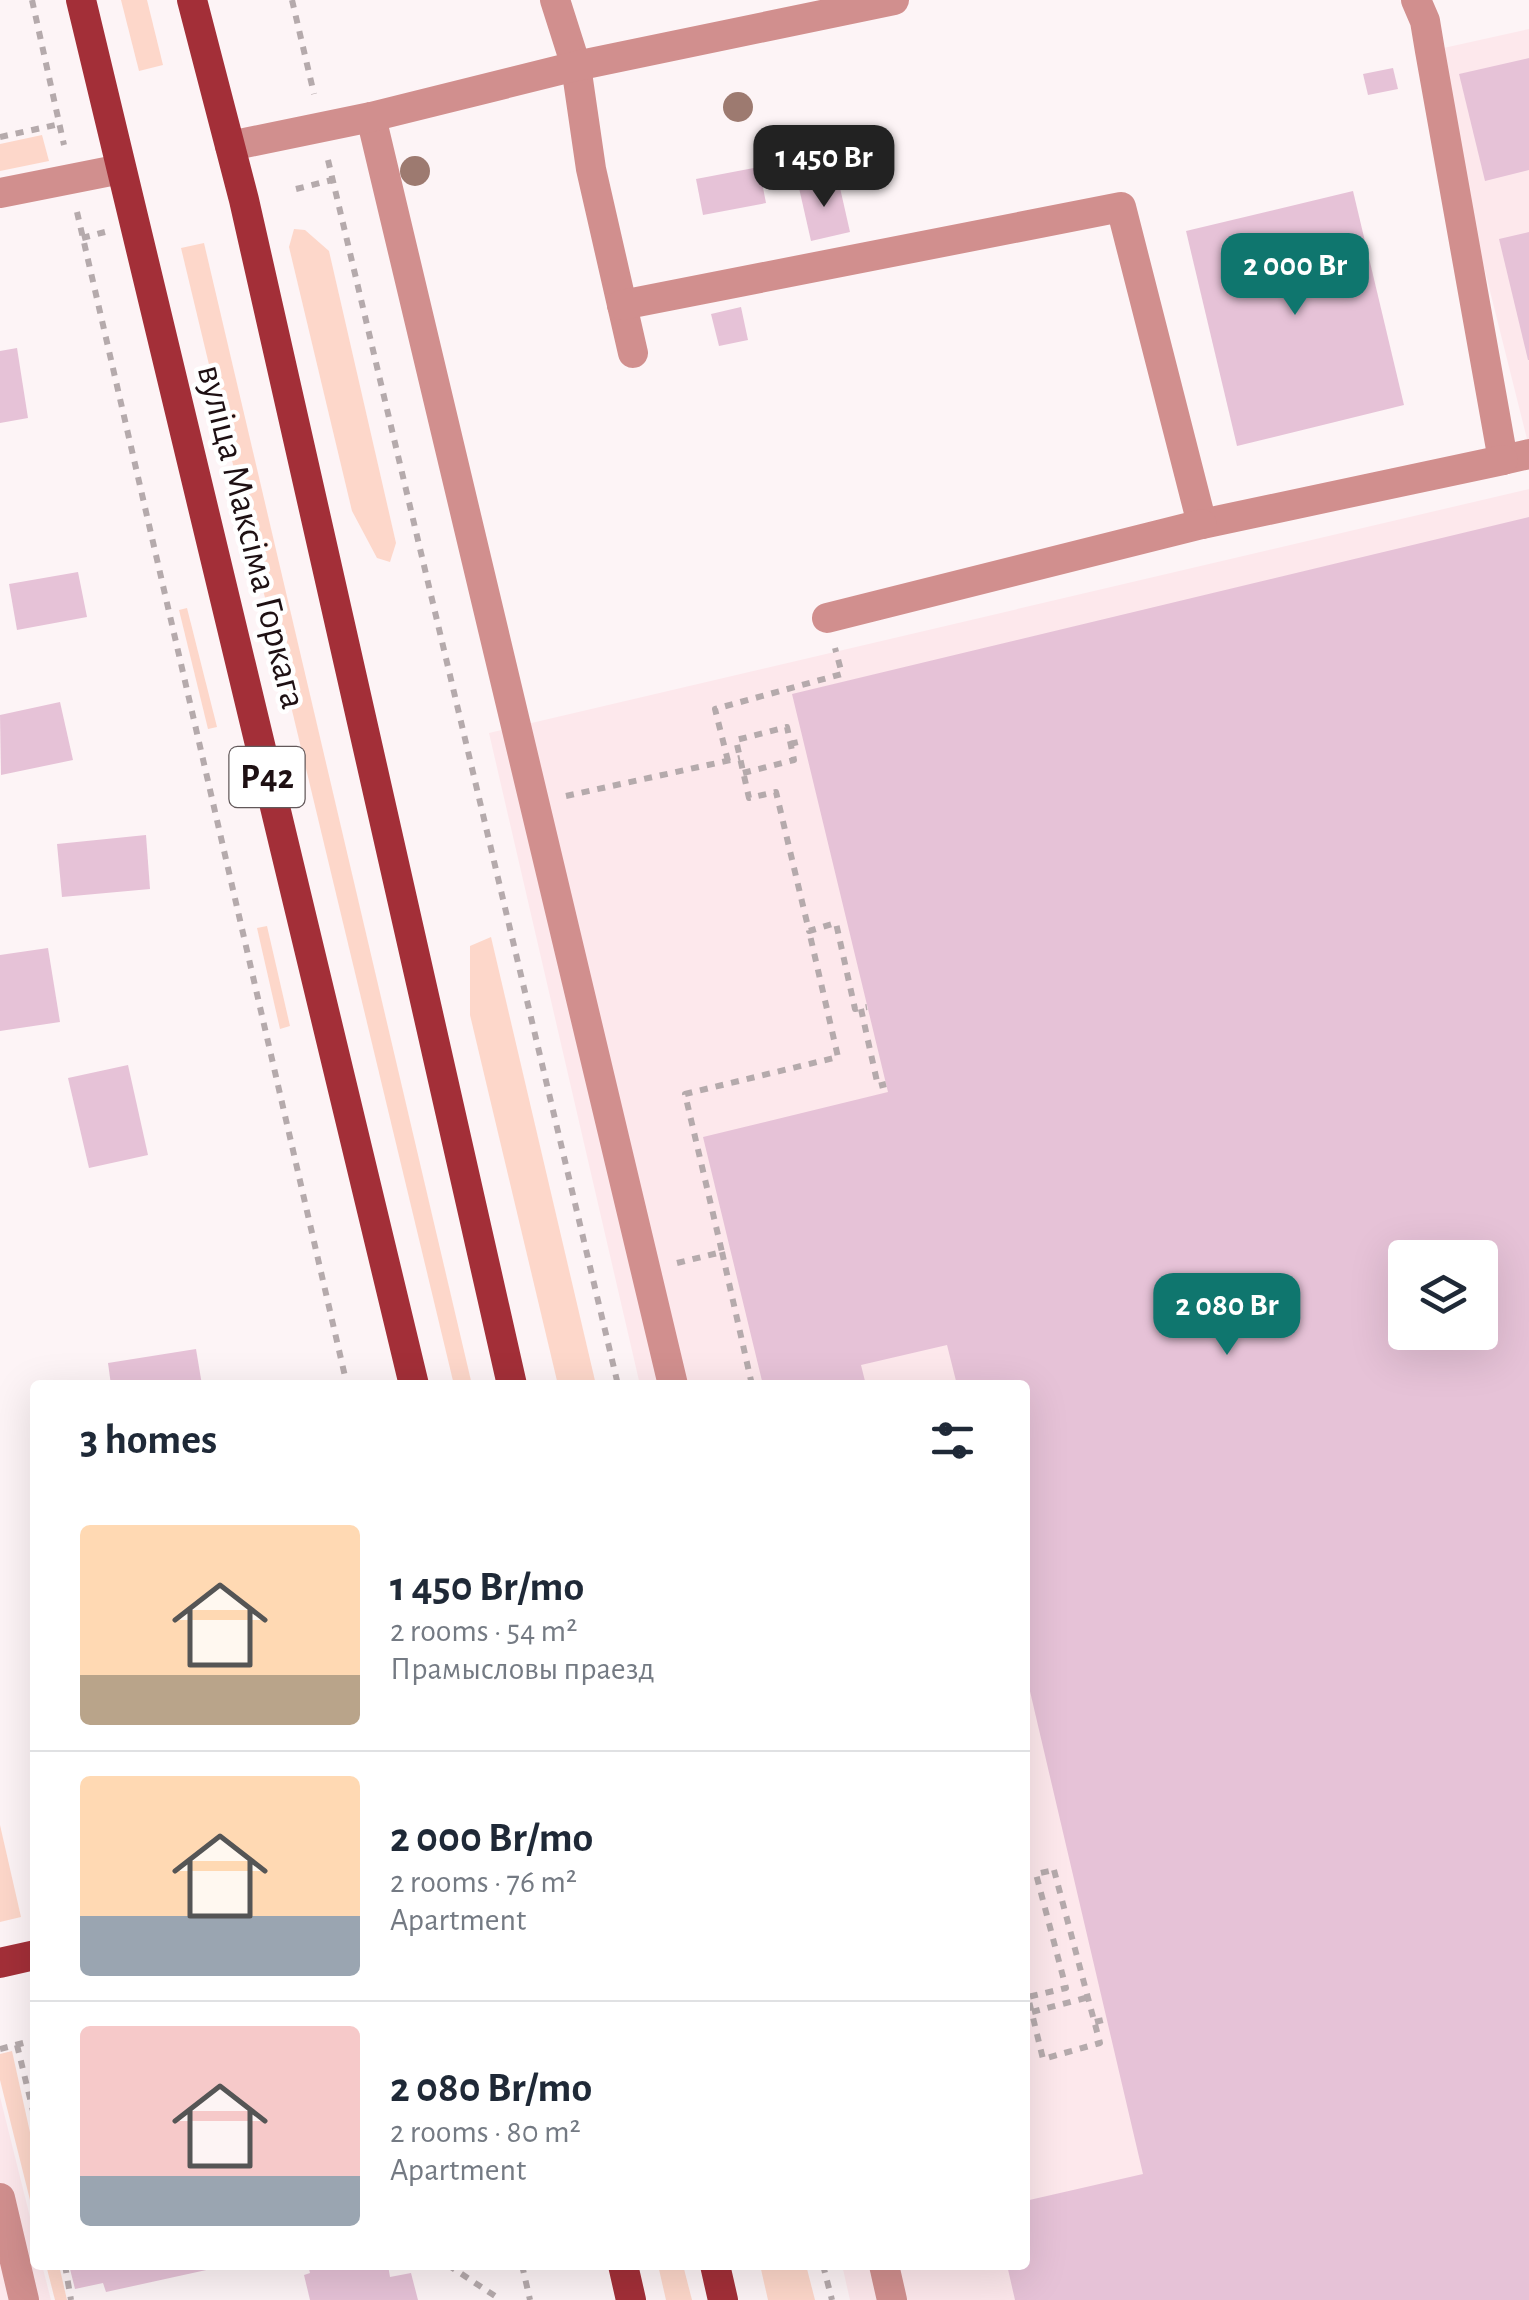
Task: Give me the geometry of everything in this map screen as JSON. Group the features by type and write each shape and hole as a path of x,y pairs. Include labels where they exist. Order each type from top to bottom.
{"main road":[{"name":"вуліца Максіма Горкага","path":"81,0 413,1380"},
{"name":"вуліца Максіма Горкага","path":"192,0 230,146 511,1380"},
{"path":"0,1964 30,1956"},
{"path":"624,2270 631,2300"},
{"path":"715,2270 723,2300"}],"street":[{"path":"555,0 576,66 591,170 633,353"},
{"path":"230,146 372,118 576,66 894,0"},
{"path":"827,618 1202,524 1516,457 1424,21 1416,0"},
{"path":"372,118 672,1380"},
{"path":"0,193 121,169"},
{"path":"622,305 1121,208 1202,524"},
{"path":"0,2198 24,2300"},
{"path":"885,2270 892,2300"}],"path":[{"path":"32,0 65,152"},
{"path":"292,0 617,1380"},
{"path":"0,137 60,124"},
{"path":"296,189 332,180"},
{"path":"75,202 346,1380"},
{"path":"82,238 111,231"},
{"path":"728,761 714,709 842,674 827,618"},
{"path":"743,773 794,760 787,727 736,740 748,798 776,792 838,1056 685,1094 751,1380"},
{"path":"790,744 803,741"},
{"path":"482,814 740,758"},
{"path":"809,930 836,923 856,1009 864,1008 878,1086 886,1084"},
{"path":"594,1283 722,1252"},
{"path":"1030,1997 1066,1988 1036,1874 1054,1870 1100,2043 1043,2059 1030,2004"},
{"path":"1032,2012 1089,1997"},
{"path":"1095,2022 1108,2019"},
{"path":"1030,2036 1037,2034"},
{"path":"0,2049 30,2041"},
{"path":"17,2044 30,2098"},
{"path":"65,2270 71,2300"},
{"path":"456,2270 501,2300"},
{"path":"523,2270 530,2300"},
{"path":"824,2270 832,2300"}],"shaded area":[{"path":"121,0 147,0 163,65 139,71"},
{"path":"1529,29 1529,447 1430,51"},
{"path":"42,135 49,161 0,171 0,144"},
{"path":"294,229 305,230 329,251 396,543 390,562 377,558 352,511 289,247"},
{"path":"204,243 471,1380 453,1380 181,248"},
{"path":"1529,489 1529,2300 850,2300 843,2270 1030,2270 1030,1380 639,1380 489,733"},
{"path":"187,608 217,727 208,729 179,610"},
{"path":"267,926 290,1026 280,1029 257,928"},
{"path":"491,937 595,1380 557,1380 470,1015 470,946"},
{"path":"0,1825 21,1917 0,1922"},
{"path":"12,2051 30,2132 30,2200 0,2080 0,2054"},
{"path":"0,2097 30,2217 30,2270 43,2270 51,2300 0,2300"},
{"path":"47,2270 60,2270 67,2300 55,2300"},
{"path":"659,2270 684,2270 692,2300 666,2300"},
{"path":"761,2270 807,2270 815,2300 768,2300"}],"building":[{"path":"1529,58 1529,170 1485,181 1459,74"},
{"path":"1393,68 1398,89 1368,95 1363,74"},
{"path":"759,167 766,203 703,215 696,179"},
{"path":"838,179 850,232 811,241 799,188"},
{"path":"1353,191 1404,405 1237,446 1186,231"},
{"path":"1529,232 1529,360 1528,360 1499,239"},
{"path":"741,307 748,340 719,346 711,314"},
{"path":"17,348 28,418 0,423 0,351"},
{"path":"1529,517 1529,2300 1015,2300 1008,2270 1030,2270 1030,2200 1143,2174 1030,1691 1030,1380 956,1380 947,1345 861,1365 865,1380 762,1380 703,1137 888,1092 792,694"},
{"path":"78,572 87,617 17,630 9,584"},
{"path":"60,702 73,760 1,775 0,715"},
{"path":"146,835 150,889 62,897 57,844"},
{"path":"48,948 60,1022 0,1031 0,955"},
{"path":"128,1065 148,1155 89,1168 68,1078"},
{"path":"196,1349 201,1380 110,1380 108,1363"},
{"path":"70,2270 206,2270 106,2292 103,2283 75,2289"},
{"path":"309,2270 389,2270 390,2277 411,2273 418,2300 310,2300 304,2275"}]}
